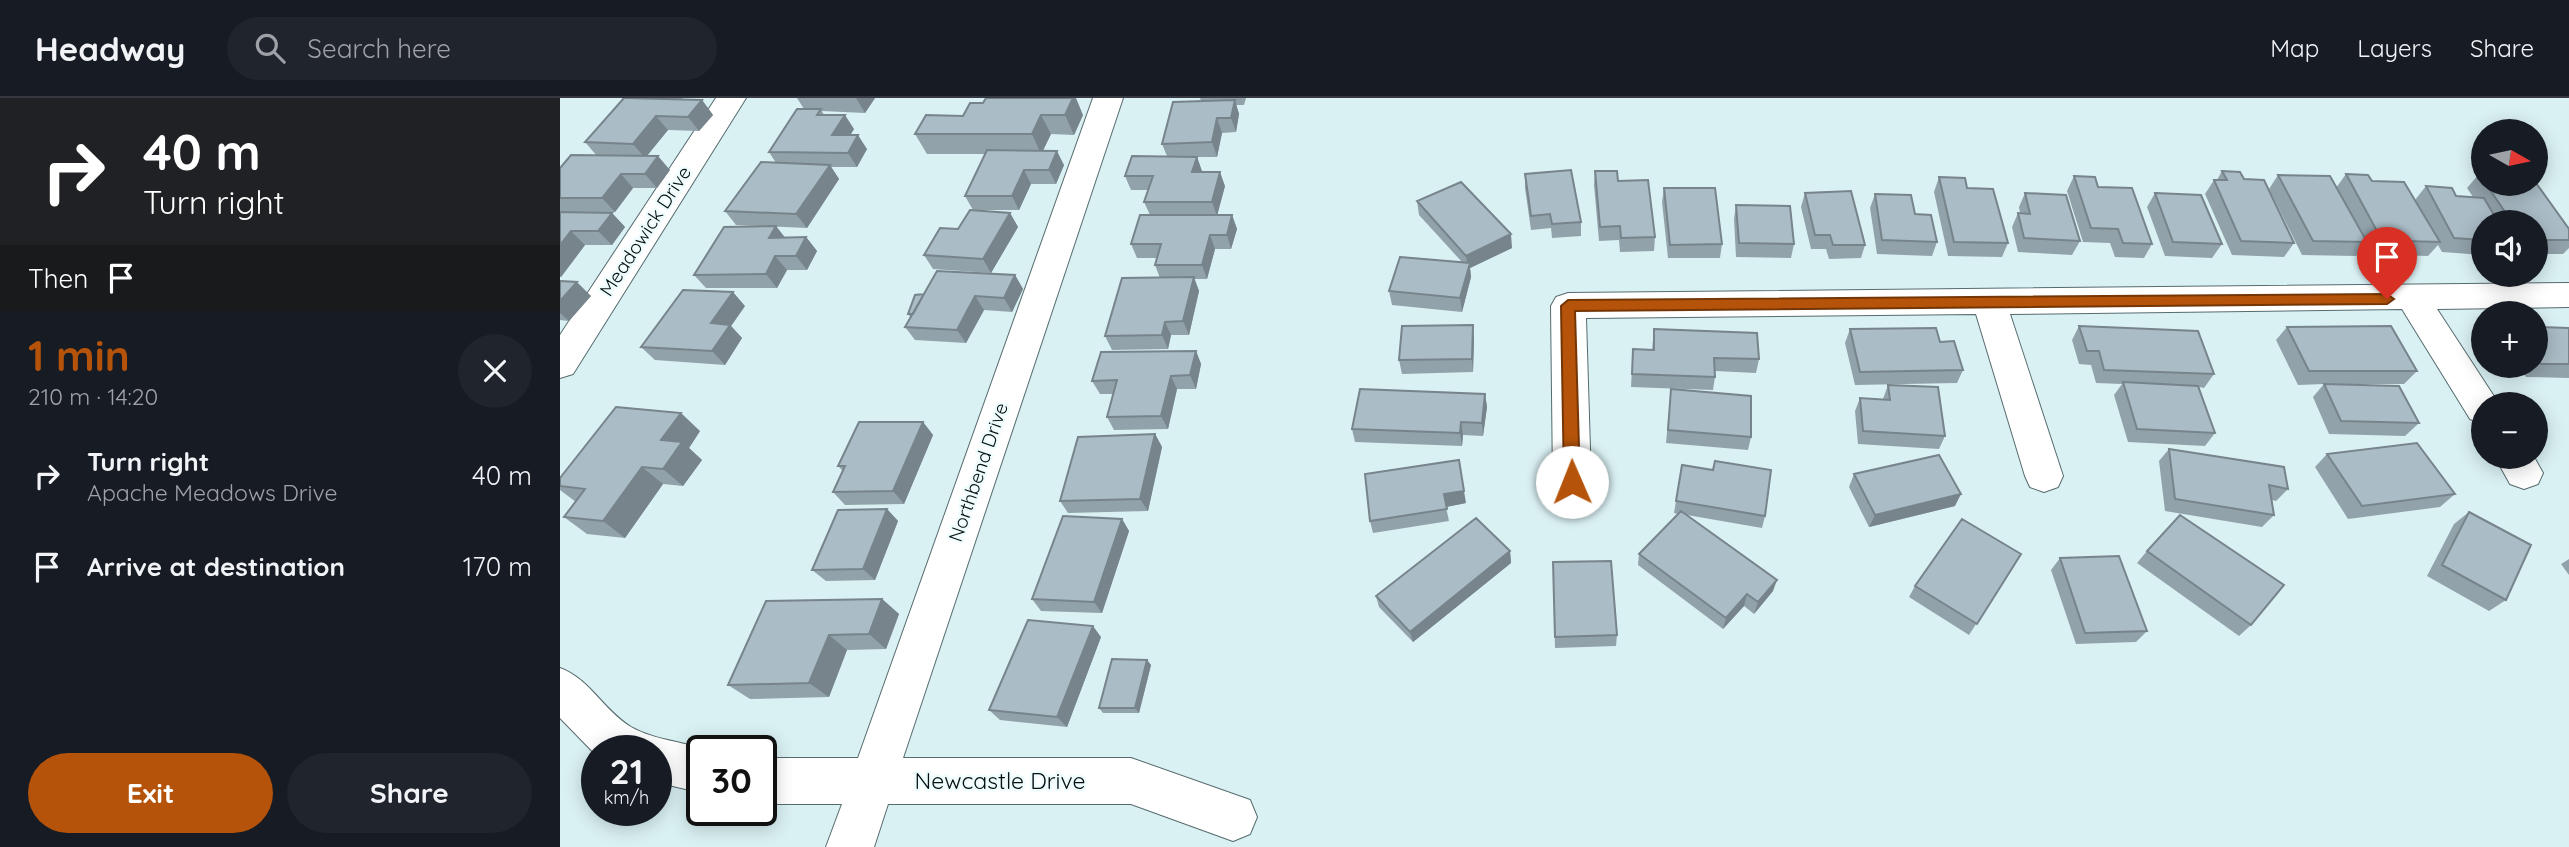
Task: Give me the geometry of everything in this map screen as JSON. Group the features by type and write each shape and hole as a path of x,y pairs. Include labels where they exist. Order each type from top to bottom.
{"street":[{"name":"Meadowick Drive","path":"560,364 731,98"},
{"name":"Northbend Drive","path":"850,847 1108,98"},
{"path":"1572,482 1568,306 2413,299 2569,295"},
{"path":"2413,299 2472,392"},
{"path":"1990,301 2044,476"},
{"path":"560,688 607,735"},
{"name":"Newcastle Drive","path":"777,781 1131,781 1233,817"}],"building":[{"path":"624,98 702,100 688,117 656,116 633,144 585,142"},
{"path":"986,98 1073,98 1065,115 1041,115 1032,134 915,134 926,115 963,116 970,103 983,103"},
{"path":"1235,100 1231,118 1217,118 1212,142 1162,144 1173,102"},
{"path":"797,109 821,109 817,115 845,115 832,135 858,135 848,153 769,152"},
{"path":"987,150 1057,151 1049,170 1024,170 1012,196 965,196"},
{"path":"571,155 658,156 645,174 621,174 602,198 560,198 560,168"},
{"path":"1132,156 1197,157 1192,172 1220,172 1212,202 1144,202 1153,176 1125,176"},
{"path":"761,162 830,165 796,214 725,211"},
{"path":"1571,170 1581,222 1552,224 1550,214 1531,216 1525,174"},
{"path":"1595,171 1617,171 1618,181 1648,180 1655,237 1621,238 1620,226 1600,227"},
{"path":"2222,171 2240,172 2244,179 2264,180 2294,243 2241,241 2214,180 2227,180"},
{"path":"2346,174 2368,175 2372,181 2404,182 2440,242 2404,241 2399,232 2377,231"},
{"path":"2278,175 2330,176 2367,242 2313,241"},
{"path":"2074,176 2095,177 2098,187 2132,188 2152,244 2123,243 2118,229 2091,228"},
{"path":"1939,177 1965,178 1967,188 1993,189 2008,243 1954,242"},
{"path":"1461,182 1511,234 1466,256 1417,201"},
{"path":"2426,186 2452,188 2456,196 2484,198 2491,210 2471,210 2471,239 2454,238"},
{"path":"1664,188 1715,188 1722,244 1670,245"},
{"path":"1851,191 1865,245 1833,245 1830,235 1815,235 1805,193"},
{"path":"2025,193 2066,195 2080,241 2024,238 2018,213 2030,214"},
{"path":"2155,193 2201,195 2222,244 2173,242"},
{"path":"1875,194 1911,195 1915,214 1931,215 1937,242 1882,240"},
{"path":"2494,196 2545,196 2569,229 2569,240 2548,240 2548,210 2504,210"},
{"path":"1736,205 1790,206 1794,244 1739,243"},
{"path":"970,210 1010,213 983,259 924,255 940,228 958,229"},
{"path":"560,212 612,213 598,231 571,231 560,245"},
{"path":"1140,215 1232,215 1227,235 1210,235 1202,265 1155,265 1161,244 1131,244"},
{"path":"776,226 769,238 806,237 796,256 775,256 766,274 694,275 724,227"},
{"path":"1400,257 1470,263 1460,298 1389,291"},
{"path":"937,271 1015,275 1004,298 975,296 957,330 905,327"},
{"path":"1194,277 1183,321 1165,322 1162,335 1105,336 1122,278"},
{"path":"560,281 577,282 560,301"},
{"path":"683,290 733,292 711,323 730,325 712,351 641,347"},
{"path":"924,294 913,314 908,314 915,295"},
{"path":"1473,325 1472,359 1399,360 1402,326"},
{"path":"2079,326 2198,331 2214,374 2104,370 2099,351 2087,351"},
{"path":"2391,326 2417,371 2309,371 2287,327"},
{"path":"2548,327 2569,328 2569,364 2548,364"},
{"path":"1936,328 1940,342 1954,341 1963,370 1860,372 1850,329"},
{"path":"1654,329 1757,333 1759,359 1714,358 1715,377 1632,374 1633,349 1654,350"},
{"path":"1196,351 1190,375 1171,376 1161,416 1107,417 1117,380 1092,381 1101,352"},
{"path":"2123,382 2198,386 2215,433 2137,429"},
{"path":"2324,384 2399,386 2419,423 2341,421"},
{"path":"1888,385 1938,387 1945,436 1863,431 1860,398 1890,400"},
{"path":"1360,389 1485,394 1482,423 1461,422 1460,433 1352,429"},
{"path":"1671,389 1751,396 1751,437 1668,430"},
{"path":"616,407 681,413 661,440 682,442 663,469 642,467 603,521 564,517 585,489 560,486 560,478"},
{"path":"859,422 923,422 893,491 833,492 845,466 838,466"},
{"path":"1155,434 1140,499 1060,501 1078,437"},
{"path":"2417,443 2455,494 2362,506 2327,454"},
{"path":"2169,449 2284,467 2288,489 2269,485 2274,515 2175,499"},
{"path":"1939,455 1961,494 1875,515 1854,474"},
{"path":"1459,460 1464,491 1444,494 1447,509 1370,521 1365,474"},
{"path":"1715,461 1771,470 1765,516 1676,501 1682,465 1713,470"},
{"path":"887,509 863,569 812,570 838,510"},
{"path":"1681,511 1777,580 1758,602 1747,594 1726,618 1639,554"},
{"path":"2469,512 2531,545 2506,600 2442,565"},
{"path":"2180,515 2284,585 2251,625 2147,551"},
{"path":"1063,516 1122,519 1094,602 1032,599"},
{"path":"1476,518 1510,551 1410,632 1376,596"},
{"path":"1962,519 2021,554 1977,624 1915,586"},
{"path":"2119,556 2147,631 2085,633 2060,558"},
{"path":"1611,561 1617,635 1555,637 1553,562"},
{"path":"882,599 869,634 829,635 809,683 728,685 766,601"},
{"path":"1028,620 1093,626 1057,717 989,710"},
{"path":"1112,659 1147,660 1135,708 1099,708"}],"route":[{"path":"1572,482 1568,306 2387,299"}]}
